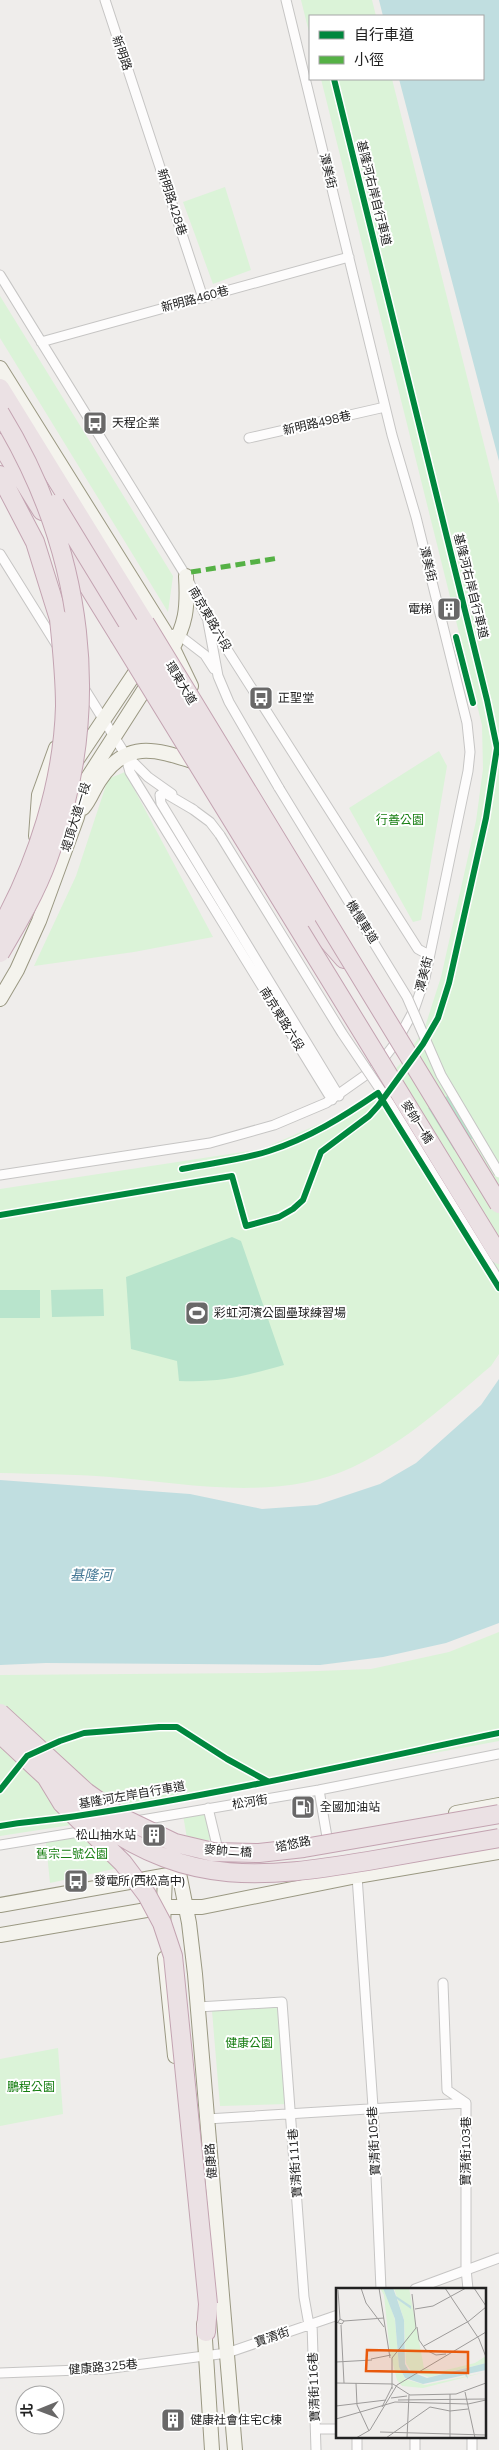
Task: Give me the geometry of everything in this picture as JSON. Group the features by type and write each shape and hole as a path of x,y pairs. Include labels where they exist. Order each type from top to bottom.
{"highway":[{"name":"環東大道","path":"0,388 361,978"},
{"path":"0,414 308,917 361,978 499,1204"},
{"path":"0,414 37,482 62,551 74,611 81,692 78,738 62,818 48,860 25,911 0,953"},
{"path":"0,443 334,988"},
{"path":"0,475 31,533 47,576 59,619 64,666 65,708 60,758 48,811 31,863 0,929"},
{"path":"308,917 334,988"},
{"name":"麥帥一橋","path":"334,988 499,1255"},
{"name":"麥帥二橋","path":"0,1713 86,1792 121,1817 175,1843 217,1857 304,1848 499,1814"},
{"name":"麥帥二橋","path":"0,1734 100,1822 144,1848 184,1864 234,1874 271,1874 306,1871 499,1838"},
{"path":"45,1775 62,1803 123,1863 147,1895 162,1923 173,1956 208,2304 206,2332"},
{"path":"217,1857 246,1863 285,1861 499,1826"}],"main road":[{"path":"0,368 165,632 176,641 223,750 257,811"},
{"path":"0,451 148,684 235,826"},
{"name":"堤頂大道一段","path":"0,999 17,970 39,921 77,817 87,779 176,641 188,607 186,576"},
{"name":"堤頂大道一段","path":"0,916 55,794 137,669 165,632"},
{"path":"36,837 39,795 60,738 64,707 63,678 57,646"},
{"path":"77,817 90,799 98,782 112,764 125,754 152,750 195,762"},
{"name":"塔悠路","path":"0,1905 172,1875 217,1857 499,1805"},
{"path":"0,1935 164,1908 202,1907 357,1876 499,1852"},
{"name":"健康路","path":"172,1875 186,1907 198,2007 235,2450"},
{"name":"健康路","path":"172,1875 164,1908 163,1927 166,1977 200,2303 206,2332 212,2450"},
{"path":"166,1977 194,1974"}],"street":[{"name":"新明路","path":"105,0 141,106"},
{"name":"潭美街","path":"0,1175 210,1143 274,1125 335,1098 377,1067 397,1042 414,1010 429,954 468,771 470,752 467,723 442,619 385,407 286,0"},
{"name":"新明路428巷","path":"141,106 203,298"},
{"name":"新明路460巷","path":"41,342 349,257"},
{"name":"南京東路六段","path":"0,275 186,576 207,618 418,949 429,954"},
{"name":"新明路498巷","path":"249,438 385,407"},
{"name":"南京東路六段","path":"0,554 114,735 125,754 130,772 335,1098"},
{"name":"機慢車道","path":"207,618 218,676"},
{"name":"機慢車道","path":"176,641 205,655 218,676 229,702 278,788 407,997 441,1075 499,1173"},
{"path":"125,754 148,777 210,822 220,835 342,1033 390,1104 499,1281"},
{"path":"194,810 165,793 160,795 161,803 335,1098"},
{"name":"松河街","path":"0,1845 319,1790 499,1754"},
{"path":"319,1790 327,1837"},
{"path":"208,1808 217,1857"},
{"name":"寶清街105巷","path":"357,1876 373,2107 381,2288"},
{"name":"寶清街103巷","path":"443,1983 447,2090 466,2103 466,2269 468,2288"},
{"name":"寶清街111巷","path":"198,2007 282,2002 292,2112 304,2297 310,2324"},
{"path":"207,2119 292,2112 466,2103"},
{"path":"418,2288 499,2258"},
{"name":"寶清街","path":"206,2356 227,2353 336,2316"},
{"name":"寶清街116巷","path":"310,2324 316,2450"},
{"name":"健康路325巷","path":"0,2373 105,2369 206,2356"},
{"path":"316,2429 336,2429"}],"green space":[{"path":"301,0 372,0 376,15 309,15 309,32"},
{"path":"321,80 392,80 499,504 499,1354 491,1366 409,1434 373,1457 325,1478 295,1484 233,1488 96,1476 0,1473 0,1189 262,1149 335,1117 372,1093 401,1063 424,1030 441,977 476,821 483,769 482,725"},
{"path":"225,187 251,270 213,284 183,202"},
{"path":"0,296 173,576 168,612 0,338"},
{"name":"行善公園","path":"439,751 447,766 421,920 413,922 349,808"},
{"path":"125,772 213,937 134,952 34,966 76,876 108,779"},
{"path":"452,1093 478,1135 454,1150 428,1108"},
{"name":"彩虹河濱公園壘球練習場","path":"232,1237 241,1241 284,1365 232,1378 207,1381 179,1381 177,1361 131,1349 126,1277"},
{"path":"103,1289 104,1316 52,1317 51,1290"},
{"path":"0,1290 40,1290 40,1318 0,1318"},
{"path":"499,1632 499,1741 185,1799 71,1825 0,1836 0,1675 263,1673 371,1669 449,1652"},
{"path":"205,1811 210,1840 188,1844 183,1815"},
{"name":"舊宗二號公園","path":"82,1828 118,1868 50,1883 45,1834"},
{"name":"健康公園","path":"281,2004 288,2104 220,2106 212,2011"},
{"name":"鵬程公園","path":"58,2048 63,2114 0,2126 0,2059"}],"water":[{"path":"379,0 499,0 499,461 399,80 484,80 484,15 383,15"},
{"name":"基隆河","path":"499,1379 499,1623 446,1643 383,1657 320,1665 46,1663 0,1665 0,1480 190,1494 262,1509 317,1505 380,1484 416,1463 481,1405"}],"marked path":[{"path":"191,572 279,558"}],"cycle path":[{"name":"基隆河右岸自行車道","path":"0,1215 232,1176 246,1226 279,1217 293,1209 303,1200 321,1152 369,1116 378,1106 423,1044 438,1018 449,983 486,818 497,748 487,700 334,80"},
{"path":"456,637 473,703"},
{"path":"182,1169 248,1157 284,1146 325,1126 378,1093 499,1288"},
{"path":"0,1790 27,1756 60,1741 84,1733 159,1727 177,1727 227,1759 267,1781"},
{"name":"基隆河左岸自行車道","path":"0,1826 135,1807 291,1777 499,1733"}],"place":[{"name":"天程企業","path":"95,423"},
{"name":"電梯","path":"449,609"},
{"name":"正聖堂","path":"261,698"},
{"name":"彩虹河濱公園壘球練習場","path":"197,1313"},
{"name":"全國加油站","path":"303,1807"},
{"name":"松山抽水站","path":"154,1835"},
{"name":"發電所(西松高中)","path":"76,1881"},
{"name":"健康社會住宅C棟","path":"173,2420"}]}
